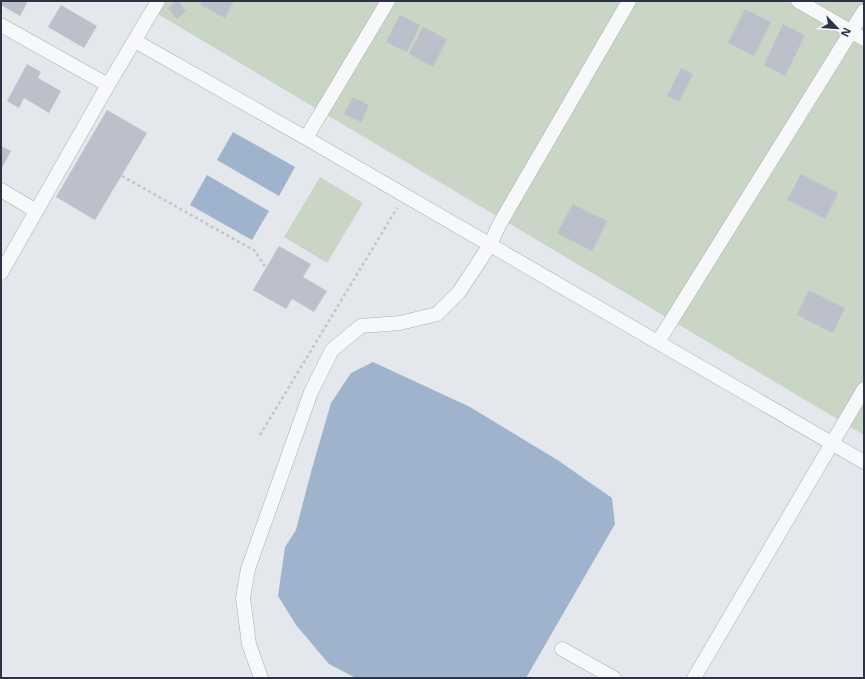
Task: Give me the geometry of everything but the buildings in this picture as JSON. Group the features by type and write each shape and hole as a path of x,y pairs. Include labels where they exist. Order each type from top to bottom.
{"street":[{"path":"1,273 108,85 158,1"},
{"path":"306,138 388,1"},
{"path":"261,678 249,644 244,598 248,569 311,392 332,350 361,326 400,323 437,314 459,292 490,245 499,225 628,1"},
{"path":"798,1 864,39"},
{"path":"658,342 864,11"},
{"path":"1,26 108,85"},
{"path":"135,40 864,462"},
{"path":"1,190 36,211"},
{"path":"694,678 864,389"},
{"path":"562,649 614,678"}],"path":[{"path":"122,176 255,251 266,268"},
{"path":"260,436 405,196"}],"green space":[{"path":"149,1 864,1 864,435 146,7"},
{"path":"320,177 363,203 327,263 284,237"}],"water":[{"path":"233,132 295,167 279,196 217,160"},
{"path":"207,175 269,211 252,240 190,205"},
{"path":"373,362 470,407 559,461 612,498 615,524 526,678 356,678 329,664 296,625 278,596 285,547 296,530 331,403 351,373"}]}
